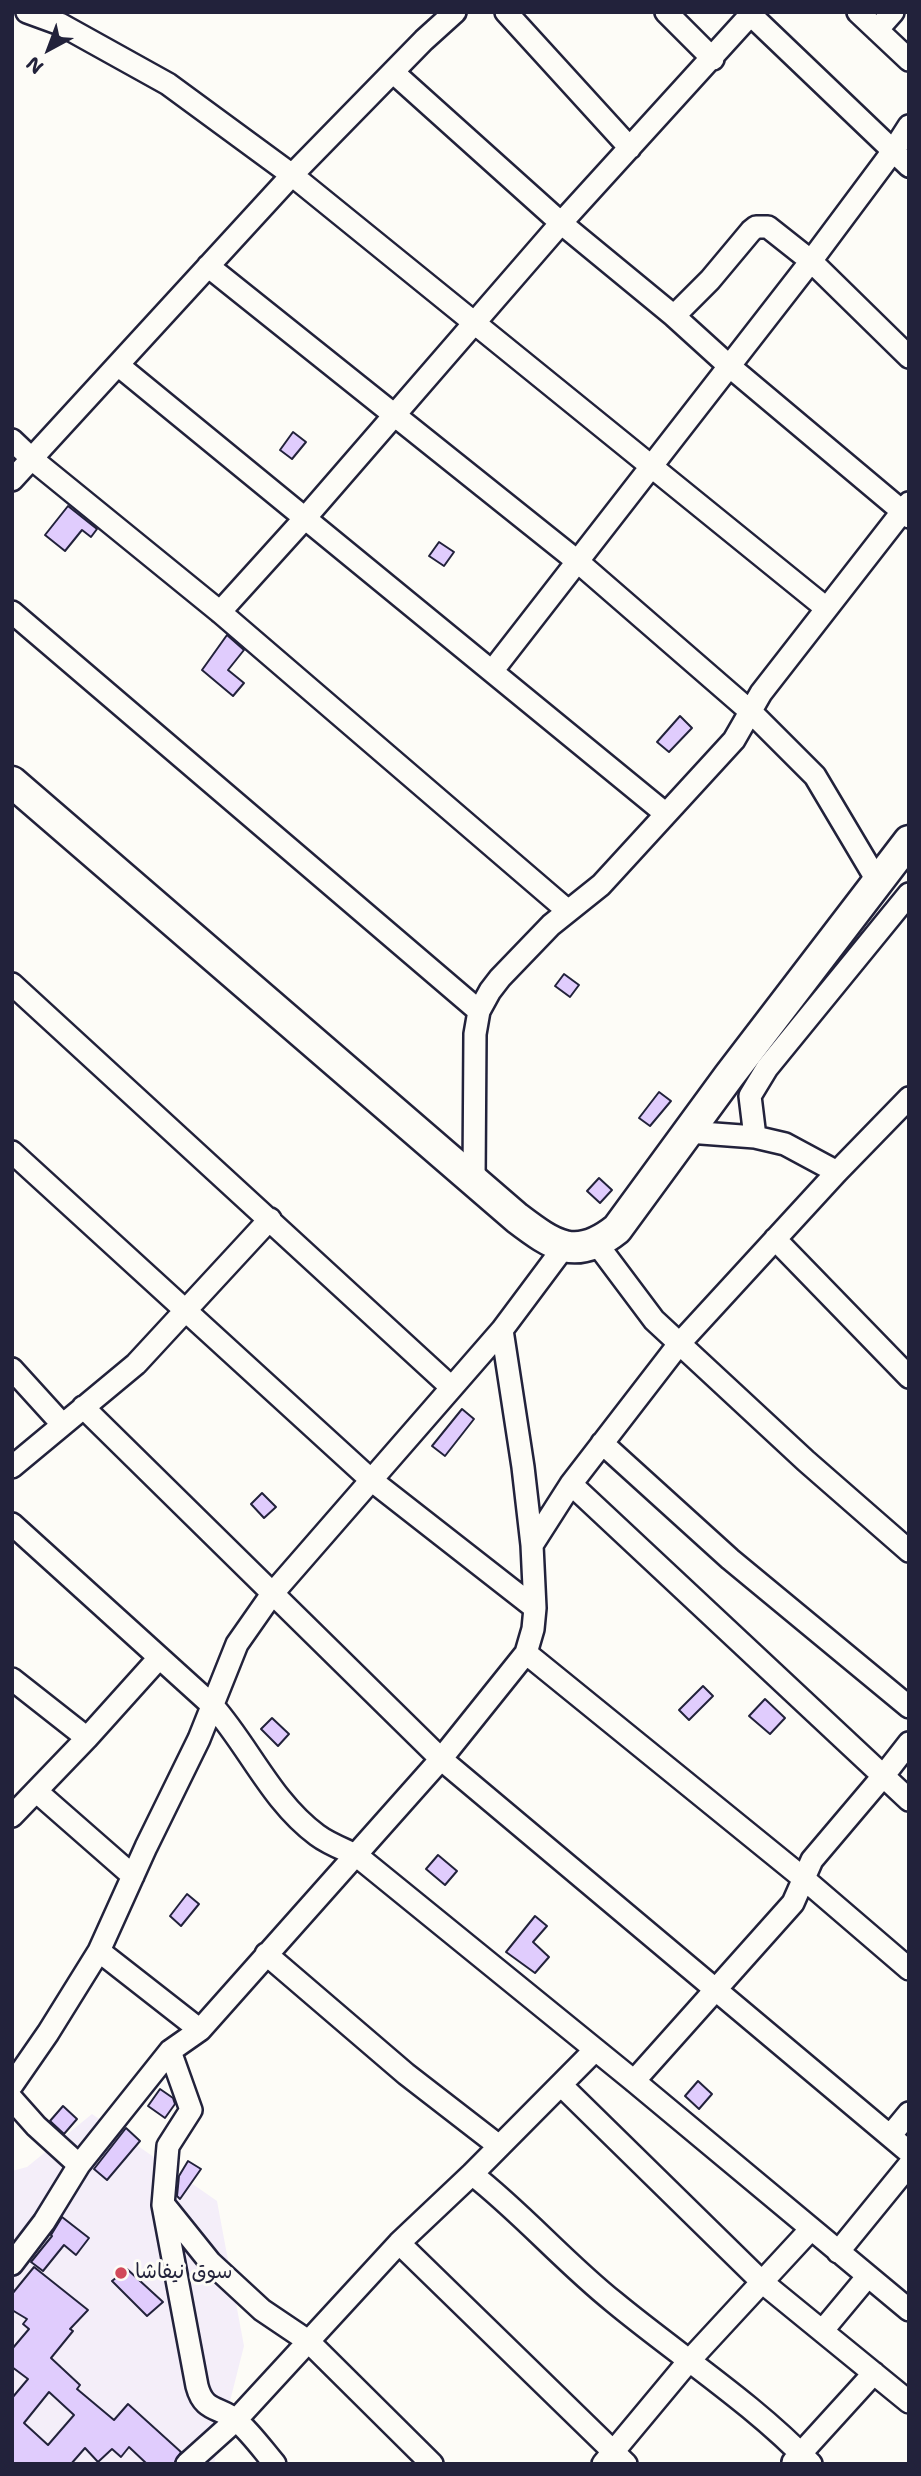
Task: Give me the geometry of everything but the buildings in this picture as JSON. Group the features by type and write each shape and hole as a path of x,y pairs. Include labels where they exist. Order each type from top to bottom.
{"main road":[{"path":"12,782 474,1181 542,1237 575,1250 597,1244 617,1230 909,841"}],"street":[{"path":"27,12 60,24 168,84 292,175 825,608"},
{"path":"12,481 292,175 424,40 455,12"},
{"path":"506,12 630,148"},
{"path":"666,12 713,59"},
{"path":"858,12 909,60"},
{"path":"877,30 893,12"},
{"path":"220,612 561,223 752,13 909,166"},
{"path":"394,72 561,223 906,511 825,608 761,693 734,740 601,885 539,937 489,991 479,1011 475,1034 474,1181"},
{"path":"493,670 811,261 909,126"},
{"path":"674,316 756,227 768,227 811,261 909,357"},
{"path":"208,266 577,561 751,712 815,776 878,882"},
{"path":"118,365 666,814"},
{"path":"12,440 220,612 568,911"},
{"path":"12,612 479,1011"},
{"path":"755,1137 750,1096 766,1068 909,894"},
{"path":"12,984 451,1387"},
{"path":"532,1545 571,1484 679,1343 909,1098"},
{"path":"688,1132 755,1137 785,1144 837,1172"},
{"path":"12,1152 370,1479 535,1608"},
{"path":"12,1467 136,1364 270,1219"},
{"path":"775,1239 909,1377"},
{"path":"597,1244 654,1320 806,1461 909,1551"},
{"path":"12,2084 48,2034 99,1951 213,1706 237,1644 272,1594 502,1330 565,1247"},
{"path":"12,2264 44,2222 79,2165 170,2051 200,2030 441,1759 526,1653 533,1629 535,1608 532,1545 502,1330"},
{"path":"12,1369 62,1424"},
{"path":"83,1407 441,1759 909,2152"},
{"path":"602,1443 730,1559 909,1707"},
{"path":"571,1484 909,1800"},
{"path":"12,1524 213,1706 231,1727 289,1810 319,1837 356,1855 634,2081 909,2310"},
{"path":"526,1653 803,1878 909,1969"},
{"path":"12,1816 159,1658"},
{"path":"12,1679 87,1738"},
{"path":"634,2081 796,1898 812,1860 909,1743"},
{"path":"36,1791 133,1876"},
{"path":"99,1951 200,2030"},
{"path":"266,1954 406,2074 499,2146"},
{"path":"187,2464 236,2420 399,2244 595,2050"},
{"path":"170,2051 191,2110 168,2146 163,2205 199,2394 207,2406 236,2420 275,2464"},
{"path":"561,2085 762,2282 909,2402"},
{"path":"12,2099 36,2126 79,2165"},
{"path":"890,2136 909,2113"},
{"path":"838,2252 909,2165"},
{"path":"472,2174 586,2279 775,2430 801,2460 874,2373"},
{"path":"163,2205 210,2262 262,2311 308,2341 432,2464"},
{"path":"399,2244 614,2460 688,2362 811,2229"},
{"path":"823,2330 868,2276"}],"shaded area":[{"name":"سوق نيفاشا","path":"92,2114 217,2201 244,2346 214,2464 12,2464 12,2171 27,2167"}],"place":[{"name":"سوق نيفاشا","path":"121,2273"}]}
